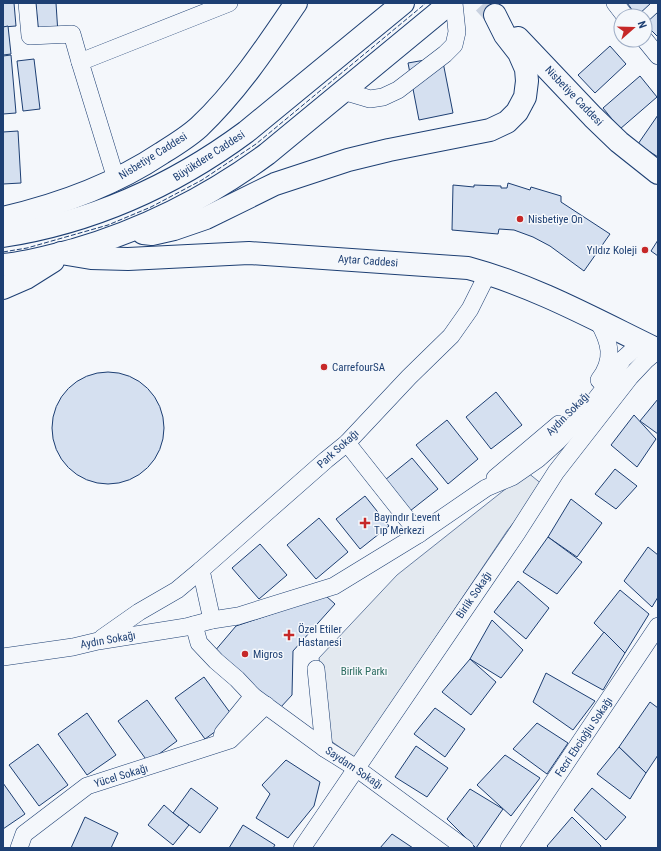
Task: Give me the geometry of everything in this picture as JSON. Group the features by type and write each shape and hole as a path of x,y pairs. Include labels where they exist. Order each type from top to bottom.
{"main road":[{"name":"Nisbetiye Caddesi","path":"3,218 30,212 84,193 116,179 152,160 182,140 199,126 238,84 268,46 296,3"},
{"name":"Büyükdere Caddesi","path":"3,236 65,223 108,209 169,182 221,151 246,132 403,3"},
{"path":"3,265 61,253 98,243 162,218 191,203 237,175 267,154 450,3"},
{"name":"Nisbetiye Caddesi","path":"130,231 152,234 174,229 206,218 275,184 348,160 490,130 507,122 517,112 525,97 527,81 526,68 519,53 505,35 495,15 593,117 620,142 658,173"},
{"path":"3,288 26,278 43,268 54,261 61,253"},
{"name":"Aytar Caddesi","path":"61,253 91,258 128,259 249,253 444,265 468,268 488,273 543,294 653,348"}],"street":[{"path":"27,3 30,36 72,34 116,179"},
{"path":"80,62 229,3"},
{"path":"343,91 370,99 383,97 398,90 445,54 454,45 457,32 454,3"},
{"path":"652,48 658,56"},
{"name":"Park Sokağı","path":"98,641 139,612 177,590 347,443 409,377 451,336 470,309 488,273"},
{"name":"Aydın Sokağı","path":"3,657 73,647 98,641 187,627 212,620 236,609 331,580 348,577 419,534 486,488 505,469 564,420 604,374 608,366 610,354 606,334 598,321"},
{"name":"Aydın Sokağı","path":"486,488 512,477 538,459 558,441 589,408 603,390 623,359 653,348"},
{"name":"Birlik Sokağı","path":"302,848 516,534 556,472 630,377 646,360 653,348"},
{"path":"347,443 419,534"},
{"path":"538,459 556,472"},
{"path":"200,570 212,620"},
{"name":"Fecri Ebcioğlu Sokağı","path":"509,848 658,626"},
{"name":"Saydam Sokağı","path":"187,627 190,643 212,666 236,685 254,696 324,748 356,768 465,848"},
{"path":"316,669 324,748"},
{"name":"Yücel Sokağı","path":"19,848 24,834 87,786 230,740 254,696"}],"green space":[{"name":"Birlik Parkı","path":"527,472 543,485 507,531 355,758 331,741 319,658 397,575"}],"building":[{"path":"3,3 14,3 16,26 3,27"},
{"path":"36,3 56,3 58,34 39,35"},
{"path":"627,3 651,3 646,8 631,8"},
{"path":"658,12 658,37 653,32 653,17"},
{"path":"8,26 11,54 3,55 3,27"},
{"path":"610,46 626,64 595,93 578,75"},
{"path":"11,55 16,113 3,114 3,56"},
{"path":"442,57 453,113 419,120 408,63"},
{"path":"34,59 40,109 23,111 17,61"},
{"path":"640,76 657,97 620,129 603,108"},
{"path":"658,115 658,157 638,144"},
{"path":"18,131 21,183 3,184 3,132"},
{"name":"Nisbetiye On","path":"508,183 530,190 531,187 561,196 561,202 610,234 584,271 550,246 533,237 514,230 499,229 498,234 452,230 453,185 474,187 474,185 501,186 501,188 507,188"},
{"path":"658,240 658,256 651,251"},
{"path":"108,372 129,376 148,388 160,407 164,428 160,449 148,468 129,480 108,484 87,480 68,468 56,449 52,428 56,407 68,388 87,376"},
{"path":"496,392 522,425 491,449 466,417"},
{"path":"658,399 658,434 640,421"},
{"path":"634,415 656,439 637,467 611,445"},
{"path":"447,420 478,459 448,484 416,445"},
{"path":"412,458 438,489 410,511 385,480"},
{"path":"615,469 637,486 616,509 595,494"},
{"path":"365,496 389,526 360,549 336,519"},
{"path":"571,499 602,523 577,557 548,537"},
{"path":"319,518 348,552 316,579 287,545"},
{"path":"548,537 582,562 557,594 523,572"},
{"path":"260,544 287,575 259,599 232,568"},
{"path":"648,547 658,555 658,597 652,607 624,581"},
{"path":"518,581 549,608 526,639 494,612"},
{"path":"620,590 649,614 625,653 594,623"},
{"path":"326,596 335,604 293,651 292,695 280,708 214,652 236,626"},
{"path":"492,620 523,650 501,678 470,659"},
{"path":"604,632 625,653 603,690 572,673"},
{"path":"470,659 496,682 471,715 442,692"},
{"path":"546,673 595,701 573,730 533,702"},
{"path":"204,677 234,718 205,739 175,698"},
{"path":"147,700 177,741 148,762 118,721"},
{"path":"650,702 658,708 658,755 646,773 619,747"},
{"path":"435,708 465,729 445,757 414,734"},
{"path":"87,713 116,755 87,775 58,734"},
{"path":"537,723 568,743 547,774 513,749"},
{"path":"38,744 68,785 39,806 9,765"},
{"path":"416,746 448,768 427,797 395,777"},
{"path":"619,747 646,773 630,799 597,774"},
{"path":"505,755 540,778 511,816 477,785"},
{"path":"286,760 320,782 314,806 288,838 256,818 270,794 262,785"},
{"path":"3,783 25,814 3,829"},
{"path":"191,788 218,808 200,833 173,813"},
{"path":"592,788 626,817 606,840 574,810"},
{"path":"470,789 503,809 476,848 447,819"},
{"path":"164,805 189,825 173,845 148,825"},
{"path":"85,817 118,833 111,848 71,848"},
{"path":"572,817 601,846 600,848 549,848 547,846"},
{"path":"243,825 275,845 273,848 229,848"},
{"path":"392,834 413,848 380,848"}],"tunnel":[{"path":"484,3 495,15"}],"fence":[{"path":"3,252 27,248 108,225 151,207 202,180 256,144 426,3"}],"place":[{"name":"Nisbetiye On","path":"520,219"},
{"name":"Yıldız Koleji","path":"645,250"},
{"name":"CarrefourSA","path":"324,367"},
{"name":"Bayındır Levent Tıp Merkezi","path":"365,523"},
{"name":"Özel Etiler Hastanesi","path":"289,635"},
{"name":"Migros","path":"245,654"}]}
